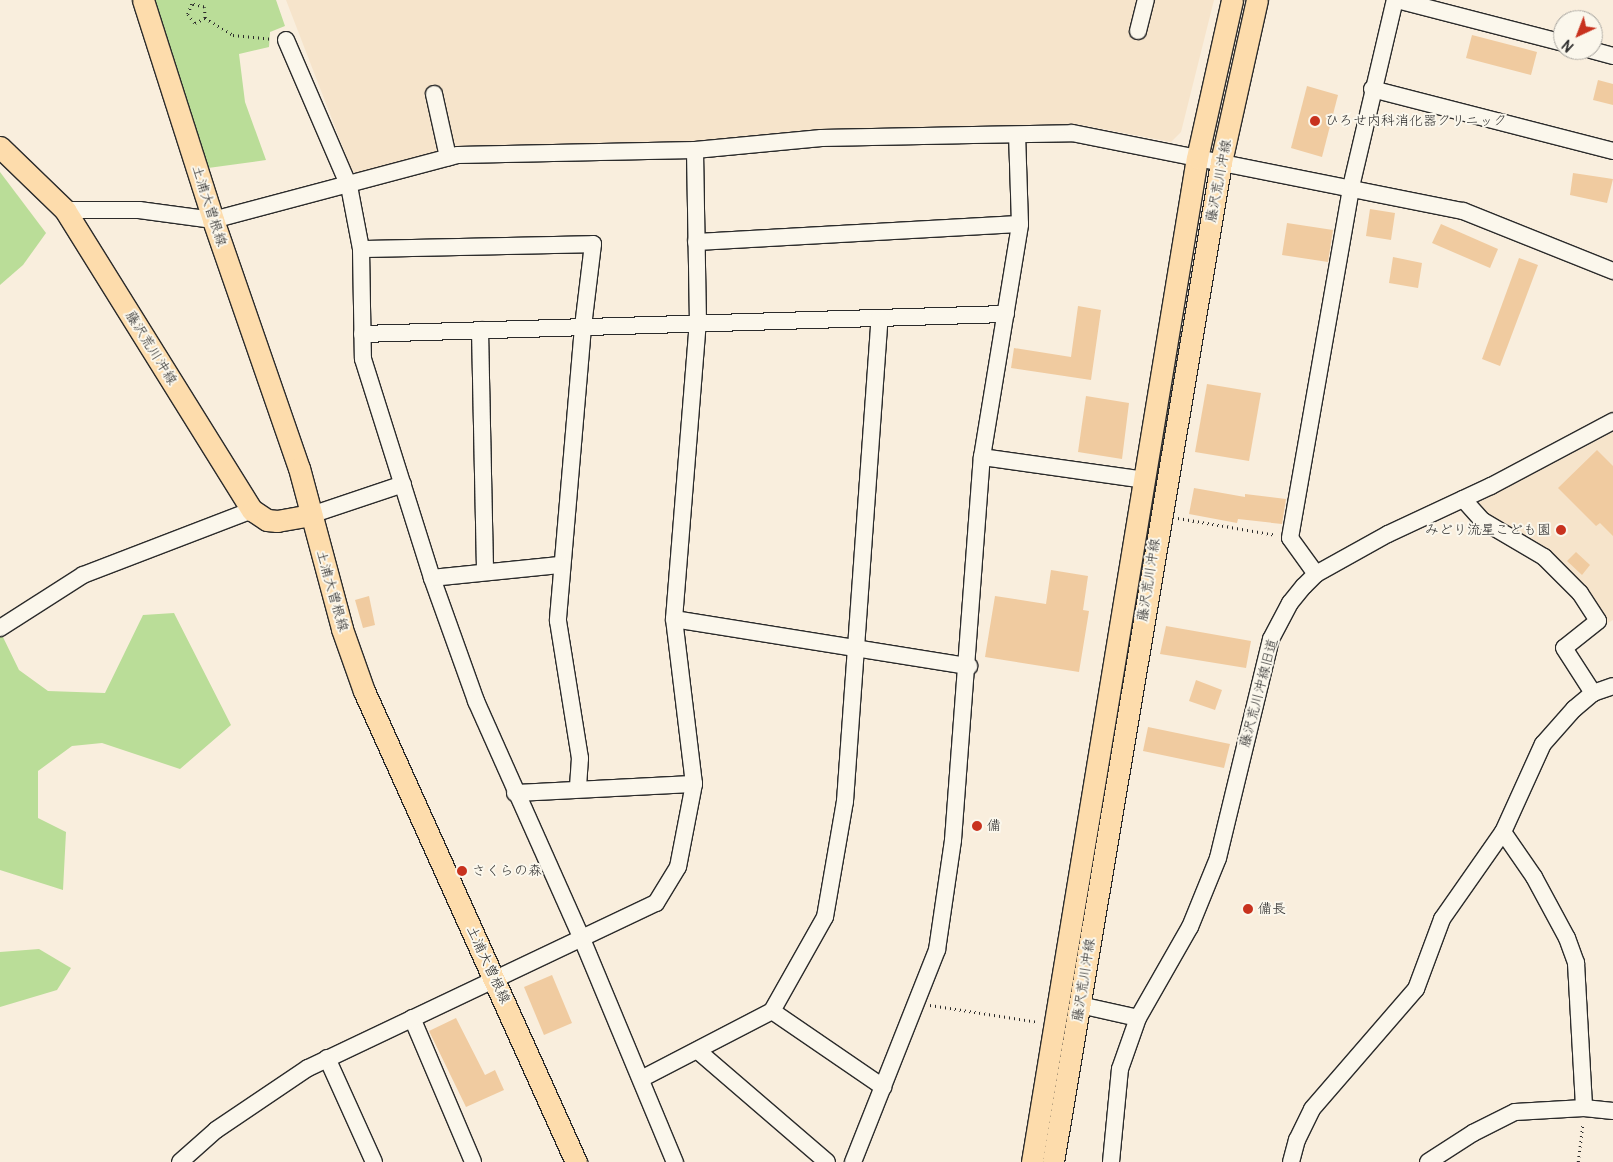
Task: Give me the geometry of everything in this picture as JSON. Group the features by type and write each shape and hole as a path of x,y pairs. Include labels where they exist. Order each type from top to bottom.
{"main road":[{"name":"土浦大曽根線","path":"143,0 213,220 299,468 342,629 379,729 495,980 576,1162"},
{"name":"藤沢荒川沖線","path":"1032,1162 1146,480 1197,158 1232,0"},
{"name":"藤沢荒川沖線","path":"1053,1162 1160,515 1221,162 1257,0"},
{"name":"藤沢荒川沖線","path":"0,147 65,210 252,510"},
{"path":"252,510 266,520 277,521 311,515"}],"street":[{"path":"1138,31 1146,0"},
{"path":"1316,574 1290,538 1351,187 1372,89 1396,0 1553,40"},
{"path":"286,40 349,186 361,249 363,359 432,578 476,701 515,793 582,939 675,1162"},
{"path":"1372,89 1613,151"},
{"path":"434,94 448,157"},
{"path":"65,210 139,210 213,220 349,186 448,157 695,150 821,138 1072,133 1351,187 1463,211 1612,268"},
{"path":"852,1162 937,950 953,840 969,666 982,457 1020,224 1017,135"},
{"path":"180,1162 216,1130 327,1058 656,903 678,867 694,784 674,619 698,323 695,150"},
{"path":"696,242 1020,224"},
{"path":"361,249 593,244 583,327 561,565 558,621 580,758 578,788"},
{"path":"362,334 1006,314"},
{"path":"641,1079 772,1011 825,917 845,801 880,318"},
{"path":"480,330 485,572"},
{"name":"藤沢荒川沖線旧道","path":"1111,1162 1120,1069 1138,1018 1190,927 1218,858 1271,639 1290,603 1316,574 1388,534 1463,499 1613,421"},
{"path":"982,457 1146,480"},
{"path":"311,515 403,484"},
{"path":"1463,499 1483,521 1544,557 1580,593 1598,621 1564,648 1593,693"},
{"path":"0,628 83,575 252,510"},
{"path":"432,578 561,565"},
{"path":"674,619 855,650 969,666"},
{"path":"1291,1162 1297,1140 1312,1109 1416,989 1442,919 1503,832 1543,744 1574,709 1593,693 1613,686"},
{"path":"515,793 578,788 694,784"},
{"path":"1503,832 1534,877 1566,938 1576,963 1584,1108"},
{"path":"1080,1005 1138,1018"},
{"path":"772,1011 883,1087"},
{"path":"412,1018 473,1162"},
{"path":"698,1051 827,1162"},
{"path":"327,1058 374,1162"},
{"path":"1428,1162 1472,1133 1515,1112 1584,1108 1613,1111"}],"path":[{"path":"192,4 204,7 205,18 195,23 188,14 192,4"},
{"path":"205,18 233,35 286,40"},
{"path":"1160,515 1290,538"},
{"path":"917,1003 1042,1023"},
{"path":"1578,1162 1584,1108"}],"shaded area":[{"path":"286,0 1214,0 1181,132 1171,142 1076,124 696,143 463,147 358,174 352,171"},
{"name":"みどり流星こども園","path":"1613,432 1613,620 1606,624 1583,585 1554,558 1491,520 1476,504"}],"green space":[{"path":"154,0 276,0 285,26 270,32 269,47 239,54 245,102 266,160 208,168"},
{"path":"0,172 46,233 23,265 0,285"},
{"path":"174,613 231,725 180,769 102,743 72,746 38,771 38,818 66,832 63,890 0,870 0,631 19,670 48,691 105,693 143,615"},
{"path":"39,949 71,968 57,990 0,1007 0,952"}],"building":[{"path":"1472,35 1537,52 1531,75 1466,58"},
{"path":"1598,80 1613,84 1613,105 1593,100"},
{"name":"ひろせ内科消化器クリニック","path":"1307,86 1338,95 1322,157 1291,148"},
{"path":"1573,173 1613,179 1607,203 1570,195"},
{"path":"1370,209 1395,213 1391,240 1366,236"},
{"path":"1287,223 1333,230 1328,262 1282,255"},
{"path":"1441,224 1498,249 1490,268 1432,243"},
{"path":"1393,257 1422,263 1418,288 1389,283"},
{"path":"1519,258 1538,265 1500,366 1482,359"},
{"path":"1078,306 1101,310 1091,380 1011,368 1014,348 1071,357"},
{"path":"1207,384 1261,393 1249,461 1195,452"},
{"path":"1086,396 1129,403 1122,459 1078,452"},
{"path":"1597,450 1613,466 1613,536 1600,523 1596,526 1558,488"},
{"path":"1194,488 1245,497 1245,494 1286,499 1282,524 1238,519 1237,523 1189,514"},
{"path":"1576,552 1590,565 1582,575 1567,561"},
{"path":"1051,570 1088,576 1083,610 1089,611 1079,672 985,657 995,596 1046,604"},
{"path":"369,596 375,625 363,628 355,600"},
{"path":"1166,626 1251,641 1246,668 1160,654"},
{"path":"1196,680 1222,690 1215,710 1189,701"},
{"path":"1148,727 1230,744 1224,768 1143,751"},
{"path":"552,975 572,1023 544,1035 524,987"},
{"path":"456,1018 485,1075 495,1070 504,1090 466,1107 429,1031"}],"place":[{"name":"ひろせ内科消化器クリニック","path":"1315,121"},
{"name":"みどり流星こども園","path":"1561,530"},
{"name":"備","path":"977,826"},
{"name":"さくらの森","path":"462,871"},
{"name":"備長","path":"1248,909"}]}
